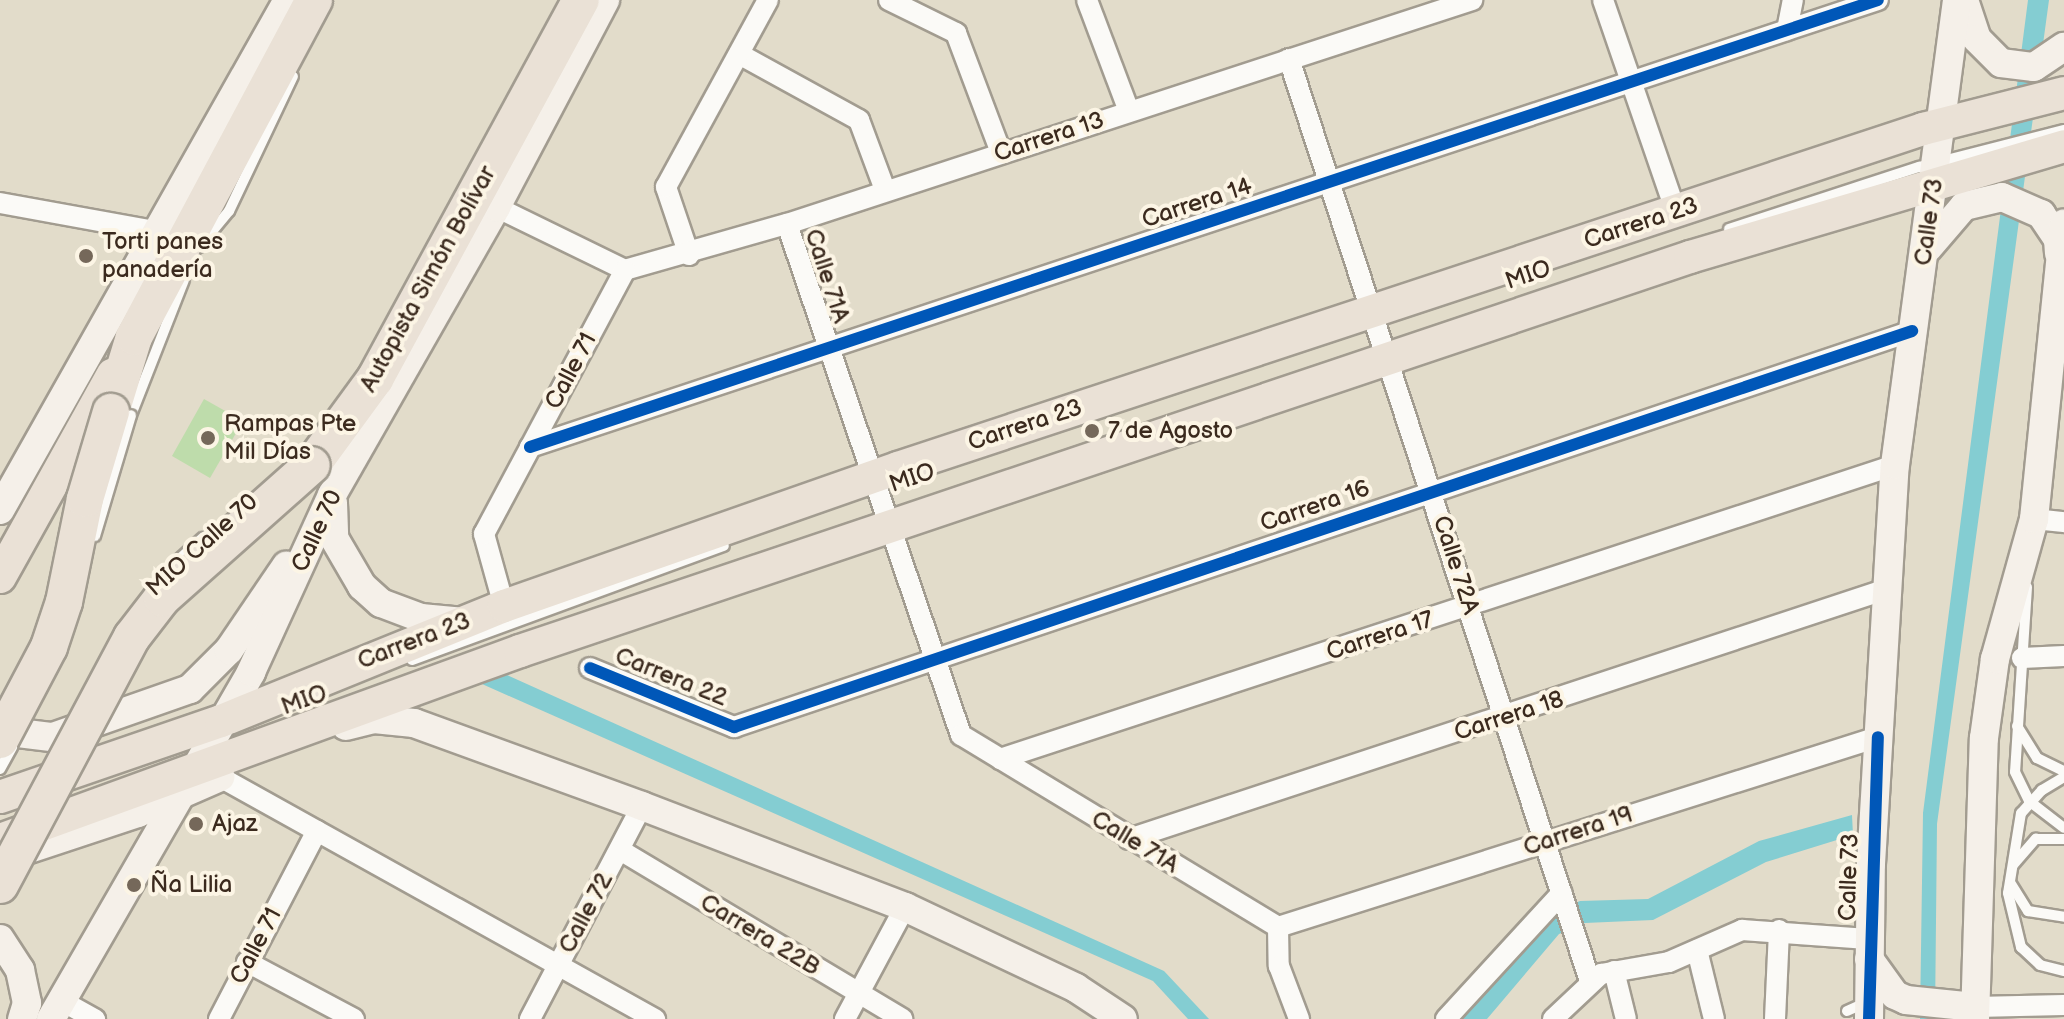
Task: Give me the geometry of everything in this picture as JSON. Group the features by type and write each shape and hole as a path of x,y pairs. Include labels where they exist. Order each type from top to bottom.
{"highway":[{"path":"0,740 49,647 64,602 85,499 121,414 134,337 173,238 314,0"},
{"name":"Autopista Simón Bolívar","path":"0,885 132,637 162,598 306,456 346,422 438,268 581,0"},
{"path":"399,337 436,310 438,268"}],"main road":[{"name":"Carrera 23","path":"198,776 520,651 885,517 1386,353 1948,147 2064,93"},
{"name":"Carrera 23","path":"16,803 217,728 504,606 1376,322 1676,212 1948,147 2062,139"},
{"path":"0,577 134,337"},
{"path":"0,840 198,776"}],"street":[{"path":"0,510 173,238 288,0"},
{"name":"Calle 70","path":"56,1010 198,776 217,728 251,672 332,495 496,207 605,0"},
{"path":"689,255 666,187 768,0"},
{"path":"889,0 956,33 1001,153"},
{"path":"1087,0 1129,111"},
{"name":"Carrera 13","path":"625,270 689,255 787,224 1289,59 1442,5 1472,0"},
{"path":"1603,0 1676,212"},
{"path":"1787,30 1793,0"},
{"name":"Carrera 14","path":"530,447 1878,0"},
{"name":"Calle 73","path":"1868,985 1878,737 1895,465 1925,253 1948,147 1957,0"},
{"path":"1964,0 1977,39 2001,63 2034,67 2064,47"},
{"path":"739,54 859,120 885,190"},
{"name":"Calle 72A","path":"1289,59 1578,934 1590,981"},
{"path":"1925,253 1946,223 1970,203 2002,197 2034,209 2061,232 2056,395 2033,524 1995,659 1984,738 1965,1011"},
{"path":"0,203 173,238"},
{"path":"496,207 625,270"},
{"name":"Calle 71A","path":"787,224 932,658 961,735 1278,927"},
{"name":"Calle 71","path":"504,606 484,534 625,270"},
{"name":"Carrera 16","path":"734,727 1912,331"},
{"name":"Carrera 17","path":"1000,759 1895,465"},
{"path":"332,495 334,538 362,586 381,603 421,618 464,622"},
{"path":"2033,524 2064,522"},
{"path":"0,722 18,733 53,737 190,689 229,650 319,524"},
{"path":"0,593 20,541"},
{"name":"Carrera 18","path":"1129,839 1887,589"},
{"path":"2022,658 2064,656"},
{"name":"Carrera 22","path":"590,668 734,727"},
{"path":"198,776 348,725 396,718 642,806 905,907 1064,982 1123,1019"},
{"name":"Carrera 19","path":"1278,927 1878,737"},
{"path":"198,776 317,831 655,1019"},
{"name":"Carrera 23","path":"0,856 198,776"},
{"name":"Calle 72","path":"530,1019 642,806"},
{"name":"Calle 71","path":"219,1019 317,831"},
{"name":"Carrera 22B","path":"620,850 902,1019"},
{"path":"1446,1019 1564,896"},
{"path":"845,1019 905,907"},
{"path":"1278,927 1279,966 1299,1019"},
{"path":"1553,1019 1590,981 1614,971 1669,962 1742,930 1779,930 1868,985 1906,1000 1965,1011 2064,1005"},
{"path":"1775,1019 1779,930"},
{"path":"0,939 20,970 27,1003 22,1019"},
{"path":"1697,950 1714,1019"},
{"path":"247,962 354,1019"},
{"path":"1614,971 1626,1019"},
{"path":"56,1010 95,1019"}],"lane":[{"path":"92,550 121,414 198,249 229,211 296,69"},
{"path":"1715,234 2064,106"},
{"name":"MIO","path":"1559,264 1831,174"},
{"name":"MIO","path":"1214,403 1386,353 1611,269"},
{"name":"MIO Calle 70","path":"266,487 306,456 354,384"},
{"name":"MIO","path":"843,502 873,484 1005,447"},
{"path":"2033,524 2016,724 2015,772 2029,801 2064,828"},
{"name":"MIO Calle 70","path":"169,568 211,532"},
{"path":"395,666 742,539"},
{"name":"MIO","path":"0,826 198,776 778,549"},
{"path":"0,769 72,623"},
{"name":"MIO","path":"0,807 366,677"},
{"path":"56,747 70,721"},
{"path":"2016,724 2037,758 2064,774 2029,801 2018,820 2009,873 2010,915 2021,947 2040,965 2064,971"},
{"path":"0,856 16,803 49,760"},
{"path":"2064,839 2029,843 2009,873 2015,895 2028,911 2064,917"}],"green space":[{"name":"Rampas Pte Mil Días","path":"204,399 243,421 210,478 172,456"}],"water":[{"path":"2028,0 2049,0 1937,824 1935,1019 1920,1019 1923,813"},
{"path":"507,675 1164,971 1209,1019 1188,1019 1153,981 482,684"},
{"path":"1852,815 1853,835 1766,862 1653,920 1585,923 1559,934 1487,1019 1458,1019 1546,915 1580,901 1648,899 1759,841"}],"cycle path":[{"path":"530,447 1878,0"},
{"path":"590,668 734,727 1912,331"},
{"path":"1869,1019 1878,737"}],"place":[{"name":"Torti panes panadería","path":"86,256"},
{"name":"7 de Agosto","path":"1092,431"},
{"name":"Rampas Pte Mil Días","path":"208,438"},
{"name":"Ajaz","path":"196,824"},
{"name":"Ña Lilia","path":"134,885"}]}
